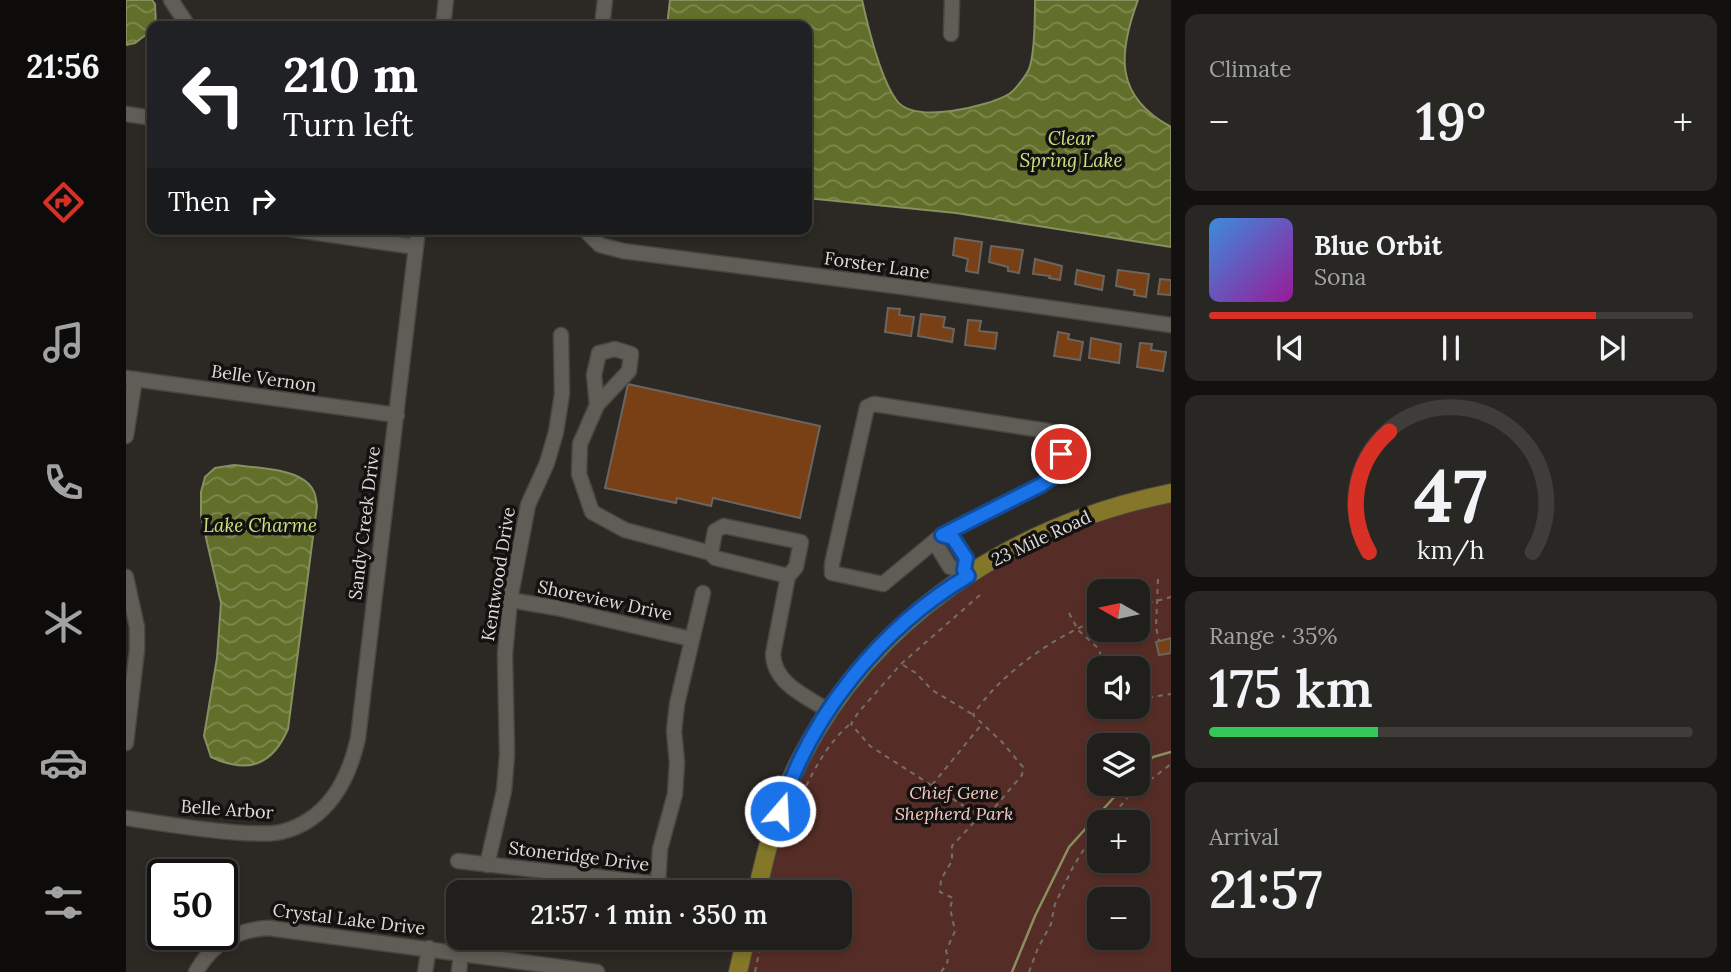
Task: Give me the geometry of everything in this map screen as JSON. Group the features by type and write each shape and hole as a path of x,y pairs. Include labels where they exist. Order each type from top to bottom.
{"main road":[{"name":"23 Mile Road","path":"761,880 787,790 802,758 829,710 862,666 902,626 966,573 1048,530 1125,502 1171,493"},
{"path":"738,972 743,950"}],"street":[{"path":"171,0 185,21"},
{"path":"444,21 446,0"},
{"path":"602,21 605,0"},
{"path":"951,34 952,0"},
{"path":"126,114 147,117"},
{"path":"332,235 416,247"},
{"name":"Sandy Creek Drive","path":"320,812 341,787 350,771 356,747 417,235"},
{"name":"Forster Lane","path":"590,235 600,244 623,251 1171,325"},
{"name":"Kentwood Drive","path":"487,865 504,791 507,755 505,654 510,600 528,505 547,463 555,432 562,394 561,335"},
{"path":"126,436 130,379"},
{"name":"Belle Vernon","path":"130,379 397,415"},
{"path":"874,404 1048,431 1062,436 1060,472 1041,485 942,535 883,584 832,573 867,407 874,404"},
{"path":"597,405 580,444 579,474 592,512 625,530 711,553 722,561 788,576"},
{"path":"711,553 715,531 724,526 801,542 796,567 788,576 773,665 783,680 829,710"},
{"path":"942,535 953,538 966,558 966,573"},
{"path":"126,577 136,627 137,650 126,743"},
{"path":"657,880 660,849 675,794 677,762 674,731 677,704 703,593"},
{"name":"Shoreview Drive","path":"510,600 691,639"},
{"name":"Belle Arbor","path":"126,818 230,832 270,834 291,830 320,812"},
{"name":"Stoneridge Drive","path":"458,861 621,880"},
{"name":"Crystal Lake Drive","path":"196,972 209,953 226,939 242,931 279,928 597,972"},
{"path":"425,972 429,948"},
{"path":"459,972 461,952"}],"path":[{"path":"1158,579 1156,627 1159,641"},
{"path":"793,814 822,755 835,737 851,724 858,712 901,664 980,595"},
{"path":"1150,603 1171,597"},
{"path":"1069,613 1078,629 1098,648 1101,656"},
{"path":"973,715 993,688 1009,674 1030,658 1087,625"},
{"path":"901,664 915,673 932,690 973,715 1021,761 1023,769 1022,775 990,813 981,815 951,849 952,861 941,880 939,890 953,898 950,908 955,926 946,951 948,963 941,972"},
{"path":"1150,697 1171,694"},
{"path":"932,786 982,723"},
{"path":"851,724 870,746 981,815"},
{"path":"1117,810 1128,797 1171,764"},
{"path":"1029,972 1051,925 1055,904 1087,844"},
{"path":"755,972 760,950"}],"green space":[{"name":"Chief Gene Shepherd Park","path":"1171,498 1171,972 743,972 748,950 852,950 852,880 764,880 766,870 798,784 843,704 863,677 952,591 1057,532"}],"water":[{"path":"126,0 152,0 155,4 156,21 147,21 147,34 135,43 126,45"},
{"name":"Clear Spring Lake","path":"670,0 862,0 880,66 897,101 906,108 935,112 985,104 1009,94 1017,86 1028,72 1031,62 1035,0 1138,0 1127,38 1126,72 1130,87 1139,102 1152,115 1171,127 1171,247 956,213 812,199 812,21 668,21"},
{"name":"Lake Charme","path":"234,465 278,470 299,477 313,490 317,506 288,729 282,742 266,759 247,765 236,765 211,757 204,736 217,658 221,603 201,516 201,492 205,477 215,468"}],"building":[{"path":"955,238 982,242 978,273 966,271 968,259 953,255"},
{"path":"991,246 1023,250 1019,273 989,262"},
{"path":"1035,259 1062,266 1060,280 1033,274"},
{"path":"1077,270 1104,276 1102,290 1075,284"},
{"path":"1118,270 1149,274 1146,297 1134,295 1135,290 1116,286"},
{"path":"1160,279 1171,280 1171,295 1158,294"},
{"path":"888,308 900,309 899,315 914,317 911,336 885,332"},
{"path":"921,314 945,317 943,327 954,329 952,342 918,336"},
{"path":"968,320 981,321 979,331 997,333 995,349 965,345"},
{"path":"1058,332 1069,334 1068,339 1083,342 1080,360 1054,356"},
{"path":"1091,338 1121,344 1119,363 1089,358"},
{"path":"1140,343 1152,344 1151,350 1166,352 1163,371 1137,367"},
{"path":"628,384 820,426 800,518 713,498 711,506 677,498 676,503 605,488"},
{"path":"1171,638 1171,653 1159,655 1156,642"}],"waterway":[{"path":"1150,760 1171,752"},
{"path":"1012,972 1035,916 1069,847 1115,796"}],"route":[{"path":"780,811 797,767 846,686 902,626 949,587 968,576 964,570 966,558 953,538 942,535 1041,485 1060,472 1061,454"}]}
